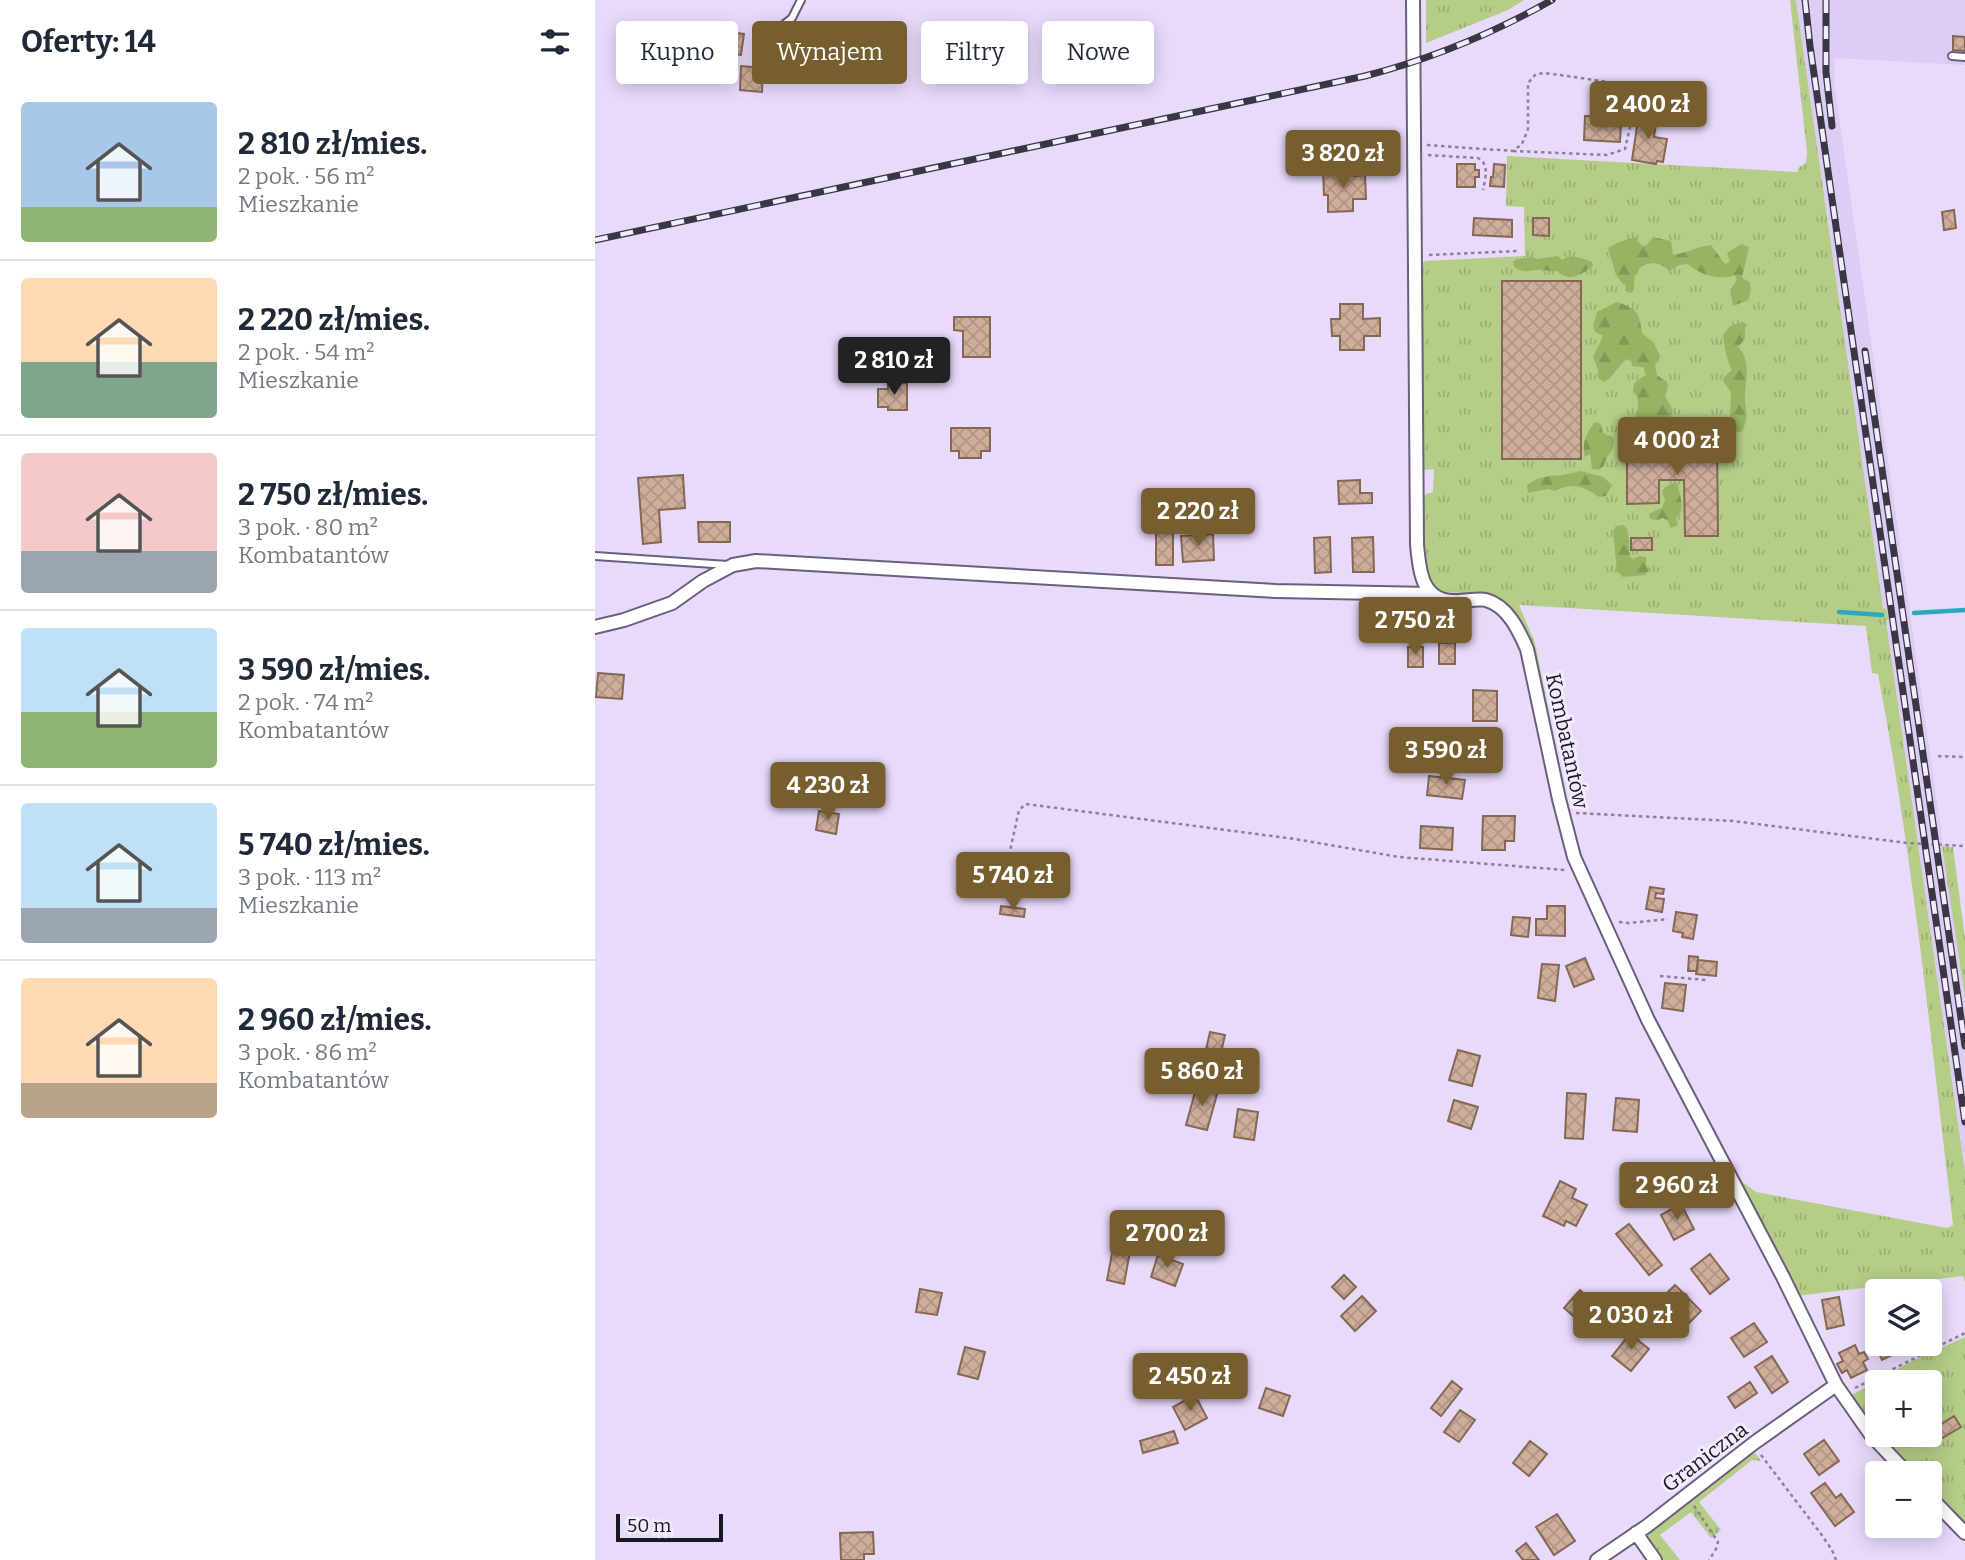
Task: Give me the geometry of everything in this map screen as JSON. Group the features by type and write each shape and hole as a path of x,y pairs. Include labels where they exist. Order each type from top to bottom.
{"street":[{"path":"1413,0 1417,544 1420,574 1431,594"},
{"name":"Kombatantów","path":"733,565 756,561 1276,590 1431,594 1450,602 1486,600 1503,610 1518,628 1527,649 1574,857 1648,1020 1840,1390 1871,1435 1896,1461"},
{"path":"595,627 672,603 733,565"},
{"name":"Graniczna","path":"1597,1560 1752,1444 1840,1390"},
{"path":"1942,1509 1965,1533"},
{"path":"1636,1533 1655,1560"}],"lane":[{"path":"788,21 801,0"},
{"path":"1952,56 1965,57"},
{"path":"595,556 733,565"}],"path":[{"path":"1513,151 1522,145 1528,129 1528,83 1536,74 1692,90"},
{"path":"1414,149 1607,155 1625,149 1631,123"},
{"path":"1414,149 1482,160 1486,168 1483,190"},
{"path":"1415,256 1518,251"},
{"path":"1938,756 1965,757"},
{"path":"1003,883 1019,810 1026,804 1295,839 1399,857 1581,872"},
{"path":"1562,812 1733,821 1907,843 1965,846"},
{"path":"1605,925 1615,921 1629,923 1668,919"},
{"path":"1660,976 1706,980"},
{"path":"1840,1390 1965,1333"},
{"path":"1752,1444 1821,1534 1836,1560"},
{"path":"1686,1495 1718,1542 1717,1549 1709,1560"}],"shaded area":[{"path":"1796,0 1965,0 1965,65 1834,58 1835,89 1965,998 1965,1170 1886,621 1889,617 1883,609"}],"green space":[{"path":"1426,0 1524,0 1508,10 1426,43"},
{"path":"1790,0 1796,0 1883,608 1889,618 1886,621 1965,1172 1965,1283 1963,1276 1938,1279 1865,1279 1865,1288 1796,1296 1663,1041 1668,1041 1736,1175 1756,1192 1947,1228 1953,1225 1901,811 1878,674 1872,673 1866,626 1519,605 1535,643 1569,815 1588,879 1575,844 1525,638 1479,593 1452,593 1438,589 1431,584 1422,567 1422,500 1426,494 1433,492 1434,469 1421,468 1419,265 1425,261 1525,256 1524,207 1506,206 1507,156 1798,172 1798,168 1806,163"},
{"path":"1635,237 1641,245 1646,246 1653,237 1671,241 1673,255 1711,245 1725,264 1730,262 1727,253 1741,244 1749,247 1742,278 1750,282 1748,300 1733,306 1730,290 1737,280 1735,275 1710,276 1688,264 1679,265 1669,271 1654,263 1645,265 1637,272 1634,290 1631,293 1625,291 1626,285 1616,275 1608,248"},
{"path":"1558,256 1562,260 1577,257 1592,262 1593,266 1571,277 1557,271 1524,271 1514,267 1513,262 1517,259 1537,259"},
{"path":"1617,302 1636,312 1642,333 1654,343 1660,356 1655,366 1657,375 1667,382 1665,396 1673,410 1669,427 1661,433 1655,430 1644,434 1626,432 1625,427 1637,410 1637,396 1633,389 1637,381 1646,375 1643,367 1632,366 1631,361 1626,359 1609,379 1604,382 1598,378 1593,357 1603,336 1595,332 1593,326 1597,312"},
{"path":"1743,322 1747,325 1745,339 1738,347 1747,365 1746,417 1740,432 1733,431 1730,421 1731,392 1723,381 1732,370 1723,335 1730,326"},
{"path":"1595,422 1601,424 1603,433 1613,437 1614,441 1604,466 1599,470 1592,469 1590,454 1585,457 1584,452 1585,438"},
{"path":"1581,471 1603,477 1612,485 1606,496 1599,497 1588,490 1572,486 1555,491 1548,489 1528,493 1527,485 1537,479"},
{"path":"1674,483 1678,485 1682,507 1676,518 1678,525 1671,528 1663,518 1657,520 1649,516 1662,508 1665,500 1662,492 1665,487"},
{"path":"1624,525 1628,531 1630,557 1646,557 1649,570 1645,575 1623,577 1617,571 1613,531 1616,526"},
{"path":"1942,846 1953,847 1965,938 1965,997"},
{"path":"1965,1337 1965,1525 1942,1501 1942,1461 1904,1461 1890,1447 1942,1447 1942,1370 1896,1370 1923,1356 1942,1356 1942,1347"},
{"path":"1865,1388 1865,1416 1850,1396"},
{"path":"1752,1453 1761,1461 1752,1460 1699,1502 1721,1530 1711,1538 1691,1512 1660,1535 1680,1560 1657,1560 1642,1540 1644,1532"}],"building":[{"path":"738,33 744,34 741,55 738,55"},
{"path":"1953,36 1965,37 1965,51 1953,50"},
{"path":"741,66 752,67 752,84 762,84 762,92 740,90"},
{"path":"1639,113 1657,116 1654,137 1667,139 1663,162 1657,161 1656,164 1632,160"},
{"path":"1585,116 1614,117 1613,124 1621,124 1620,142 1584,140"},
{"path":"1360,141 1361,159 1336,161 1335,143"},
{"path":"1457,164 1475,164 1479,177 1475,177 1475,187 1457,187"},
{"path":"1494,164 1505,165 1504,187 1490,186"},
{"path":"1354,170 1354,176 1365,175 1366,199 1353,199 1353,211 1328,212 1323,171"},
{"path":"1954,210 1956,228 1944,230 1942,212"},
{"path":"1474,218 1512,220 1512,237 1473,235"},
{"path":"1533,218 1549,218 1549,236 1533,235"},
{"path":"1502,281 1581,281 1581,459 1502,459"},
{"path":"1340,304 1363,304 1363,319 1380,318 1380,336 1364,336 1364,350 1340,350 1340,336 1332,336 1331,319 1340,319"},
{"path":"954,317 990,317 990,357 963,357 963,331 954,330"},
{"path":"888,382 907,383 907,410 878,407 878,389 888,389"},
{"path":"951,428 990,428 990,451 981,451 981,458 959,458 959,451 951,451"},
{"path":"1717,438 1718,536 1685,536 1684,480 1659,480 1659,503 1627,504 1627,439"},
{"path":"683,475 685,508 659,510 661,542 643,544 638,478"},
{"path":"1360,480 1360,493 1372,493 1372,503 1339,504 1338,481"},
{"path":"698,522 730,522 730,542 699,542"},
{"path":"1156,526 1173,526 1173,565 1156,565"},
{"path":"1213,534 1214,560 1183,562 1181,536"},
{"path":"1330,537 1331,572 1315,573 1314,538"},
{"path":"1373,537 1374,572 1353,572 1352,538"},
{"path":"1631,538 1652,538 1652,550 1631,550"},
{"path":"1439,643 1455,643 1455,664 1439,664"},
{"path":"1408,647 1423,647 1423,667 1408,667"},
{"path":"598,673 624,675 622,699 596,697"},
{"path":"1473,690 1497,691 1497,721 1473,721"},
{"path":"1402,745 1447,749 1446,763 1420,761 1420,766 1401,764"},
{"path":"1429,776 1465,780 1462,799 1427,795"},
{"path":"819,811 839,814 836,834 816,830"},
{"path":"1483,816 1515,816 1514,841 1505,841 1505,850 1482,850"},
{"path":"1421,826 1453,828 1452,850 1420,848"},
{"path":"1011,875 1026,877 1025,894 1010,892"},
{"path":"1650,887 1664,889 1663,894 1656,893 1655,898 1664,899 1662,912 1646,909"},
{"path":"1001,906 1025,909 1024,917 1000,914"},
{"path":"1547,906 1565,906 1565,936 1536,935 1536,919 1547,919"},
{"path":"1676,912 1697,915 1693,939 1682,937 1683,933 1673,931"},
{"path":"1513,917 1530,918 1528,937 1511,935"},
{"path":"1689,956 1698,957 1697,971 1688,971"},
{"path":"1585,958 1594,979 1574,987 1566,966"},
{"path":"1698,960 1717,962 1716,976 1696,974"},
{"path":"1542,964 1559,965 1555,1001 1538,998"},
{"path":"1665,983 1686,985 1683,1011 1662,1008"},
{"path":"1210,1032 1225,1035 1220,1057 1205,1054"},
{"path":"1458,1050 1480,1056 1472,1086 1449,1080"},
{"path":"1197,1085 1218,1091 1207,1130 1186,1125"},
{"path":"1567,1093 1586,1094 1583,1139 1565,1138"},
{"path":"1616,1098 1639,1100 1637,1132 1613,1130"},
{"path":"1454,1100 1478,1107 1471,1129 1448,1121"},
{"path":"1238,1109 1258,1112 1254,1140 1234,1137"},
{"path":"1560,1181 1576,1189 1572,1198 1587,1205 1576,1226 1566,1221 1564,1226 1543,1216"},
{"path":"1681,1204 1694,1229 1674,1240 1661,1215"},
{"path":"1629,1224 1662,1265 1649,1275 1616,1234"},
{"path":"1114,1243 1131,1246 1124,1284 1107,1280"},
{"path":"1710,1254 1729,1279 1710,1294 1691,1269"},
{"path":"1158,1255 1183,1264 1175,1286 1151,1277"},
{"path":"1344,1275 1356,1287 1344,1299 1332,1287"},
{"path":"1675,1285 1701,1311 1683,1329 1657,1303"},
{"path":"920,1289 942,1293 937,1315 916,1312"},
{"path":"1580,1290 1597,1305 1595,1308 1601,1313 1589,1326 1583,1321 1581,1323 1564,1308"},
{"path":"1362,1296 1376,1311 1355,1331 1341,1316"},
{"path":"1839,1297 1844,1325 1827,1329 1822,1300"},
{"path":"1754,1323 1767,1342 1744,1357 1731,1338"},
{"path":"1630,1334 1649,1349 1631,1371 1612,1356"},
{"path":"1855,1345 1859,1354 1864,1352 1868,1359 1863,1362 1867,1370 1851,1378 1847,1370 1842,1373 1837,1364 1843,1361 1839,1353"},
{"path":"965,1347 985,1352 978,1379 958,1374"},
{"path":"1772,1356 1788,1382 1772,1393 1755,1367"},
{"path":"1452,1381 1462,1389 1441,1416 1431,1408"},
{"path":"1750,1382 1757,1393 1735,1408 1728,1397"},
{"path":"1266,1388 1290,1396 1283,1416 1259,1408"},
{"path":"1195,1395 1207,1418 1185,1430 1173,1407"},
{"path":"1460,1410 1475,1420 1459,1442 1444,1432"},
{"path":"1954,1416 1961,1427 1942,1438 1942,1424"},
{"path":"1174,1431 1178,1443 1143,1453 1140,1441"},
{"path":"1824,1440 1839,1461 1819,1475 1804,1454"},
{"path":"1530,1441 1547,1454 1529,1476 1513,1463"},
{"path":"1825,1483 1836,1498 1841,1494 1854,1512 1835,1526 1811,1493"},
{"path":"1557,1514 1575,1541 1554,1555 1536,1527"},
{"path":"873,1532 874,1554 864,1554 864,1560 841,1560 840,1533"},
{"path":"1526,1543 1539,1560 1523,1560 1516,1551"}],"waterway":[{"path":"1914,613 1965,610"},
{"path":"1839,612 1882,615"}],"railway":[{"path":"595,240 1365,76 1414,62 1461,44 1552,0"},
{"path":"1805,0 1965,1122"},
{"path":"1826,0 1826,72 1832,126"},
{"path":"1865,351 1965,1046"}]}
